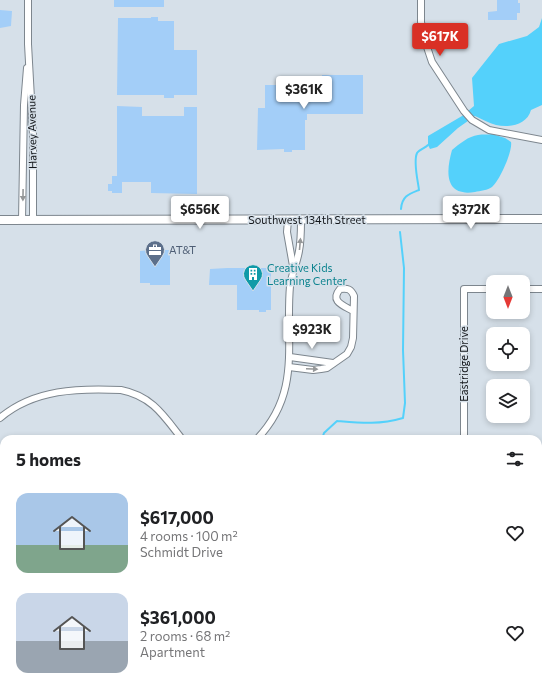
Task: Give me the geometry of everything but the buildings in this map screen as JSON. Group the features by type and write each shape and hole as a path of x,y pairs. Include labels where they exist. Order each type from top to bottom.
{"main road":[{"name":"Southwest 134th Street","path":"0,220 542,219"}],"street":[{"name":"Harvey Avenue","path":"28,0 28,44 33,128 33,220"},
{"path":"421,0 421,22 432,62 464,111 472,120 489,130 542,140"},
{"name":"Harvey Avenue","path":"22,220 24,105 28,44"},
{"path":"288,220 287,232 294,267"},
{"path":"260,435 272,420 286,389 290,357 290,292 294,267 299,251 301,220"},
{"name":"Eastridge Drive","path":"464,435 464,289 486,289"},
{"path":"530,289 542,289"},
{"path":"289,367 313,370 327,368 347,354 351,347 354,326 353,311"},
{"path":"290,357 333,363"},
{"path":"1,415 26,402 53,393 73,390 121,390 136,394 154,404 179,435"}],"water":[{"path":"542,18 542,105 531,110 526,119 522,122 512,126 496,125 475,116 458,128 437,147 430,149 428,145 428,136 462,116 474,106 472,78 499,44 527,36 539,27"},
{"path":"492,134 505,138 511,142 508,159 495,184 486,190 475,192 457,190 450,181 448,174 452,150 471,137"}],"waterway":[{"path":"401,209 404,198 419,190 416,157 417,153 428,145"},
{"path":"323,435 337,421 378,423 403,418 405,403 403,350 404,268 400,232"}],"place":[{"name":"AT&T","path":"155,267"},
{"name":"Creative Kids Learning Center","path":"253,291"}]}
